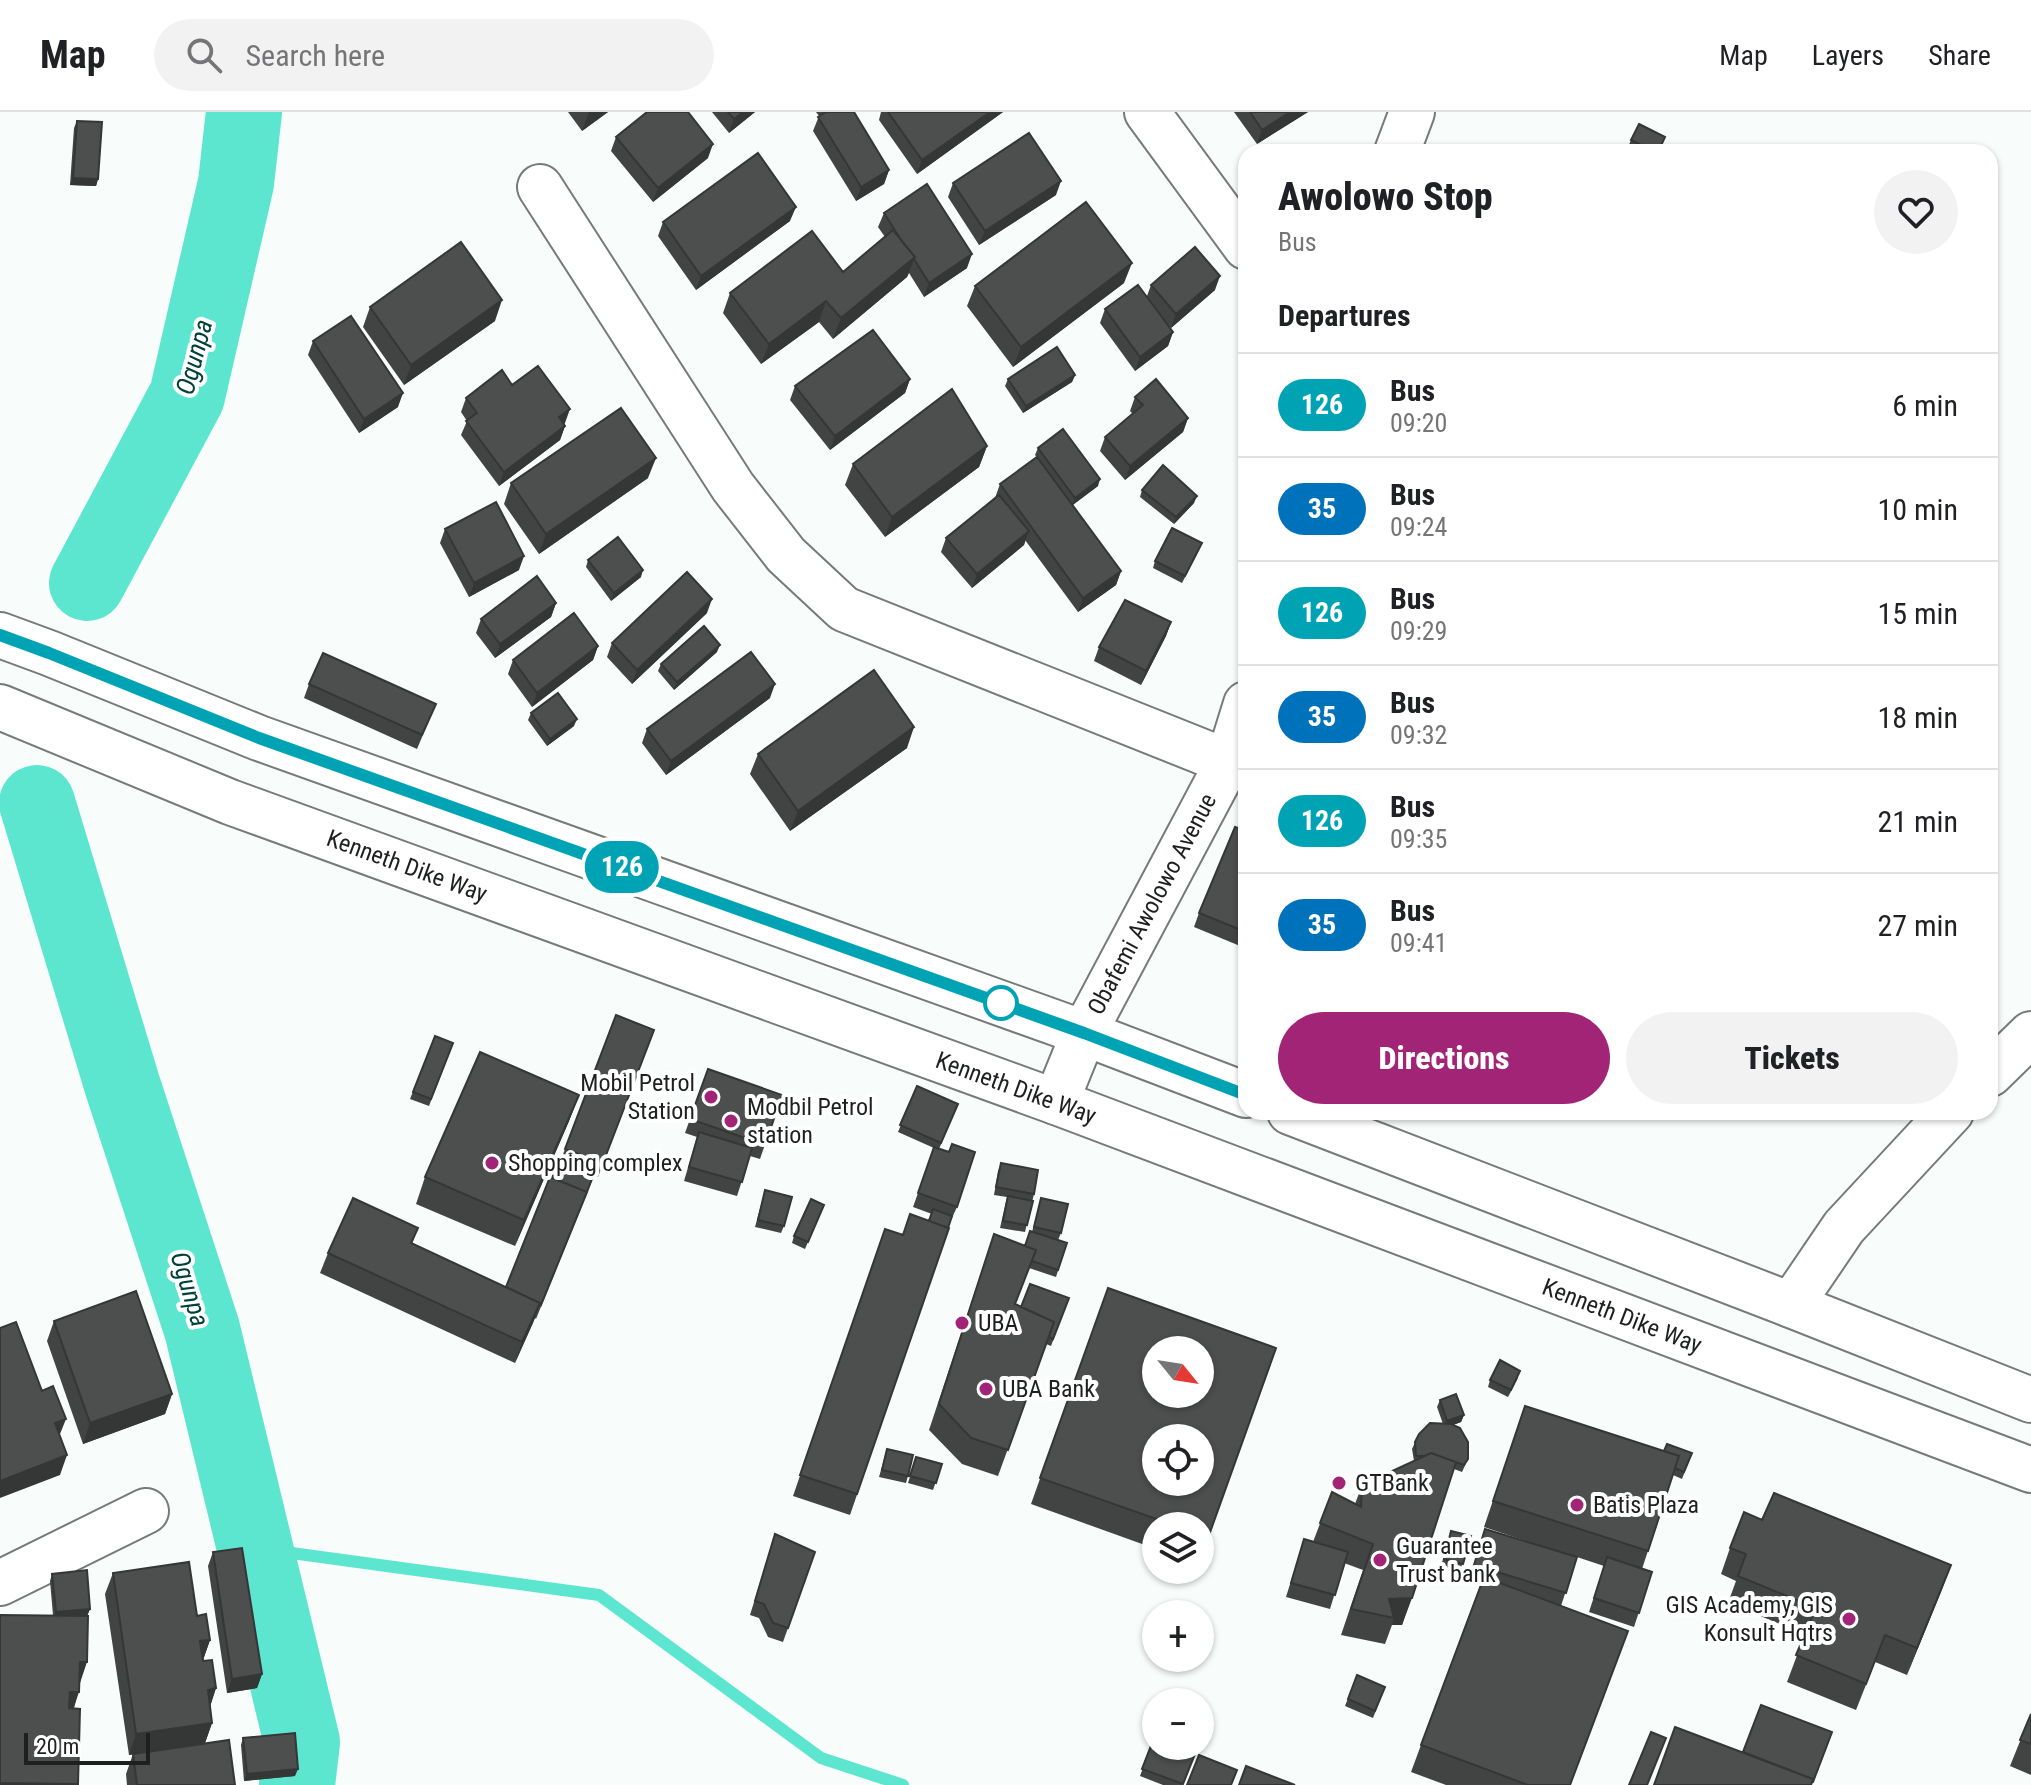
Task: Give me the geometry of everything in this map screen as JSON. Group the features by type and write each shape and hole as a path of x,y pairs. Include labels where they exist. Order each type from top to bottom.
{"main road":[{"path":"1147,112 1238,236"},
{"path":"1400,144 1412,112"},
{"path":"540,187 733,487 786,555 844,609 1228,762"},
{"path":"0,635 259,738 1084,1033 1238,1092"},
{"name":"Kenneth Dike Way","path":"11,711 230,802 1056,1102 2031,1470"},
{"name":"Obafemi Awolowo Avenue","path":"1056,1102 1084,1033 1228,762 1238,730"},
{"path":"1998,1066 2031,1034"},
{"path":"1311,1120 2031,1400"},
{"path":"1791,1305 1844,1227 1944,1120"},
{"path":"0,1583 146,1511"}],"building":[{"path":"647,112 688,112 713,144 658,188 616,137"},
{"path":"728,112 743,112 734,119"},
{"path":"826,112 854,112 889,170 861,187 818,117"},
{"path":"888,112 990,112 922,160"},
{"path":"1250,112 1290,112 1262,130"},
{"path":"77,121 102,122 98,179 73,178"},
{"path":"1639,124 1665,137 1662,144 1639,144 1631,140"},
{"path":"1029,133 1061,181 985,231 953,183"},
{"path":"758,153 796,207 701,276 663,222"},
{"path":"927,184 972,254 929,283 884,213"},
{"path":"1086,202 1132,263 1021,347 975,286"},
{"path":"893,230 915,257 841,318 826,301 769,344 730,293 812,231 843,272"},
{"path":"461,242 502,300 411,365 370,307"},
{"path":"1195,247 1220,276 1176,314 1151,285"},
{"path":"1138,285 1173,332 1140,357 1105,309"},
{"path":"351,316 403,393 364,419 313,341"},
{"path":"873,330 910,379 835,436 795,386"},
{"path":"1057,347 1075,375 1026,406 1008,379"},
{"path":"538,366 570,409 559,417 565,426 504,472 466,421 477,413 466,398 502,370 512,385"},
{"path":"1156,379 1188,418 1130,466 1105,437 1143,405 1135,397"},
{"path":"952,389 987,446 892,517 853,464"},
{"path":"621,408 656,458 546,534 511,483"},
{"path":"1063,429 1100,479 1075,498 1038,448"},
{"path":"1037,457 1121,571 1083,598 1000,484"},
{"path":"1163,465 1197,496 1176,517 1142,490"},
{"path":"999,495 1029,531 977,574 946,538"},
{"path":"496,502 524,556 474,583 445,529"},
{"path":"1172,528 1202,543 1185,576 1155,561"},
{"path":"618,537 643,570 614,593 588,560"},
{"path":"687,572 712,599 637,670 612,643"},
{"path":"537,576 556,603 500,644 481,619"},
{"path":"1125,600 1171,622 1146,671 1099,647"},
{"path":"574,613 598,646 537,693 513,660"},
{"path":"704,626 720,645 677,682 661,664"},
{"path":"751,652 775,684 671,761 647,729"},
{"path":"323,653 436,704 422,735 309,684"},
{"path":"874,670 914,727 798,811 758,754"},
{"path":"558,693 577,719 550,739 531,713"},
{"path":"1235,827 1238,828 1238,929 1199,913"},
{"path":"616,1015 654,1030 603,1163 565,1149"},
{"path":"435,1036 453,1043 431,1099 413,1092"},
{"name":"Shopping complex","path":"480,1052 579,1095 524,1220 425,1177"},
{"name":"Modbil Petrol station","path":"708,1069 782,1095 765,1145 690,1119"},
{"path":"917,1086 958,1104 941,1143 900,1125"},
{"path":"699,1132 752,1148 742,1182 689,1167"},
{"path":"952,1144 975,1152 957,1207 918,1193 934,1147 949,1152"},
{"path":"560,1157 595,1171 587,1192 552,1178"},
{"path":"1001,1163 1038,1170 1034,1194 996,1187"},
{"path":"550,1177 587,1192 541,1305 506,1287"},
{"path":"765,1190 792,1197 784,1226 758,1220"},
{"path":"1008,1196 1033,1201 1027,1225 1003,1221"},
{"path":"353,1198 418,1228 411,1243 540,1303 522,1342 328,1253"},
{"path":"1041,1198 1068,1204 1061,1233 1034,1227"},
{"path":"811,1199 824,1205 808,1242 794,1236"},
{"path":"933,1209 952,1216 948,1228 929,1221"},
{"path":"910,1214 949,1228 857,1494 800,1475 885,1229 903,1235"},
{"path":"1030,1231 1067,1243 1058,1270 1032,1261 1036,1250 1025,1246"},
{"name":"UBA Bank","path":"994,1234 1036,1250 1015,1304 1054,1322 1008,1450 971,1438 939,1404"},
{"path":"1030,1284 1069,1298 1053,1339 1049,1337 1054,1322 1021,1307"},
{"path":"1108,1288 1276,1348 1214,1521 1214,1512 1142,1514 1040,1478"},
{"path":"136,1291 172,1394 90,1423 54,1321"},
{"path":"16,1322 42,1391 53,1386 66,1419 55,1423 67,1455 0,1481 0,1328"},
{"path":"1500,1360 1520,1371 1511,1390 1490,1380"},
{"path":"1456,1394 1464,1415 1447,1421 1440,1400"},
{"name":"Batis Plaza","path":"1525,1406 1679,1456 1648,1551 1493,1501"},
{"path":"1430,1423 1451,1424 1460,1428 1468,1442 1468,1459 1464,1465 1431,1453 1416,1456 1415,1442"},
{"path":"1667,1444 1692,1453 1684,1472 1675,1468 1679,1456 1664,1451"},
{"path":"887,1449 913,1455 908,1476 882,1470"},
{"name":"Guarantee Trust bank","path":"1431,1453 1456,1462 1412,1598 1389,1599 1394,1618 1351,1609 1373,1544 1320,1523 1332,1492 1361,1507 1362,1485"},
{"path":"916,1457 942,1464 936,1483 910,1476"},
{"name":"GIS Academy, GIS Konsult Hqtrs","path":"1774,1493 1951,1565 1917,1648 1885,1635 1866,1684 1796,1655 1816,1608 1738,1576 1746,1554 1730,1548 1744,1512 1762,1520"},
{"path":"1485,1529 1577,1557 1566,1593 1474,1565"},
{"path":"1451,1531 1471,1536 1463,1564 1444,1559"},
{"path":"775,1534 815,1552 788,1628 773,1623 764,1604 755,1601"},
{"path":"1304,1539 1348,1552 1335,1595 1291,1583"},
{"path":"242,1548 262,1674 232,1679 213,1552"},
{"path":"1607,1557 1652,1572 1639,1613 1594,1598"},
{"path":"189,1562 197,1616 206,1614 210,1640 200,1641 203,1661 212,1660 216,1688 208,1690 212,1723 136,1734 113,1573"},
{"path":"87,1570 90,1609 56,1612 52,1574"},
{"path":"1484,1577 1628,1631 1570,1785 1528,1785 1421,1745"},
{"path":"0,1615 88,1616 87,1662 80,1662 79,1692 70,1692 69,1708 80,1709 78,1784 0,1783"},
{"path":"1357,1675 1385,1687 1375,1711 1348,1699"},
{"path":"1761,1705 1832,1732 1813,1782 1813,1779 1743,1752"},
{"path":"2031,1714 2031,1744 2020,1740"},
{"path":"1675,1727 1813,1779 1811,1785 1654,1785"},
{"path":"1651,1732 1666,1738 1647,1785 1629,1785"},
{"path":"295,1733 298,1769 247,1774 243,1738"},
{"path":"229,1740 235,1785 137,1785 133,1754"},
{"path":"1145,1760 1193,1760 1183,1784 1142,1769"},
{"path":"1197,1760 1212,1760 1237,1770 1231,1785 1187,1785"},
{"path":"1246,1766 1295,1785 1239,1785"}],"waterway":[{"name":"Ogunpa","path":"87,583 187,396 236,183 244,112"},
{"name":"Ogunpa","path":"37,803 122,1084 202,1329 302,1742 297,1785"},
{"path":"255,1548 599,1595 821,1758 903,1785"}],"bus line":[{"name":"126","path":"0,635 259,738 1084,1033 1238,1092"}],"place":[{"name":"Mobil Petrol Station","path":"711,1097"},
{"name":"Modbil Petrol station","path":"731,1121"},
{"name":"Shopping complex","path":"492,1163"},
{"name":"UBA","path":"962,1323"},
{"name":"UBA Bank","path":"986,1389"},
{"name":"GTBank","path":"1339,1483"},
{"name":"Batis Plaza","path":"1577,1505"},
{"name":"Guarantee Trust bank","path":"1380,1560"},
{"name":"GIS Academy, GIS Konsult Hqtrs","path":"1849,1619"}]}
